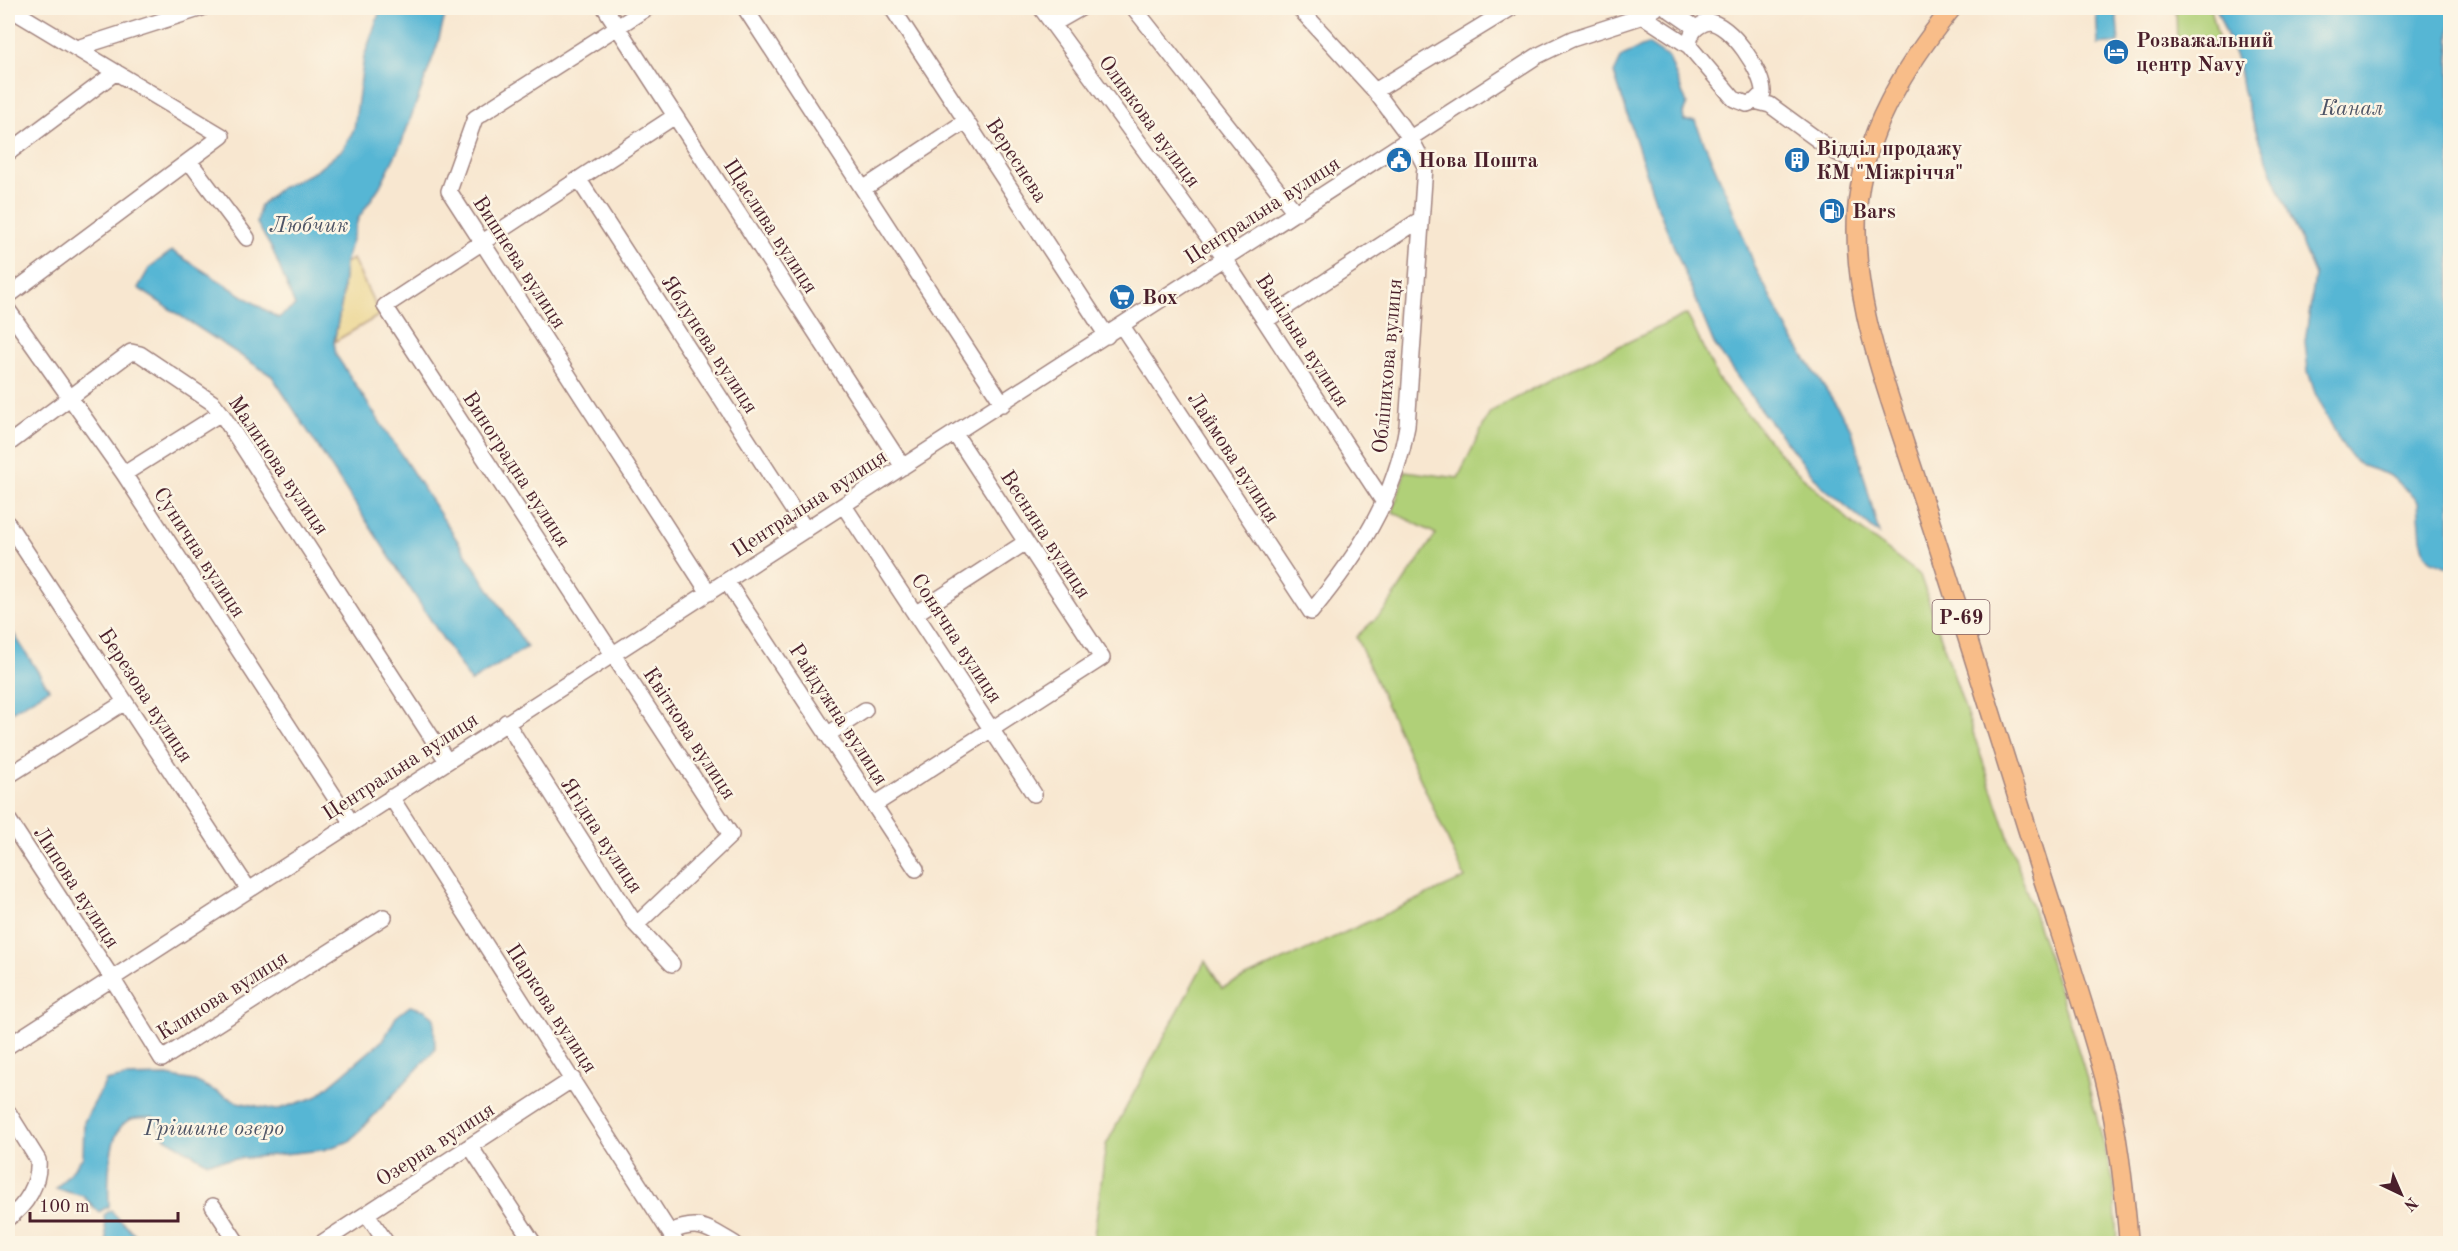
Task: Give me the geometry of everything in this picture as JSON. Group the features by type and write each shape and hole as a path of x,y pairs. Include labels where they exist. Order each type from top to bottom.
{"main road":[{"name":"Р-69","path":"1952,8 1917,53 1894,92 1877,128 1864,165 1857,209 1857,275 1864,309 1886,386 1950,583 2104,1078 2124,1178 2128,1244"}],"street":[{"path":"8,8 222,136 8,296"},
{"path":"77,48 202,8"},
{"name":"Щаслива вулиця","path":"605,8 903,467"},
{"name":"Вишнева вулиця","path":"647,8 476,118 449,191 709,593"},
{"path":"745,8 1003,404"},
{"name":"Вереснева","path":"892,8 1107,336"},
{"name":"Оливкова вулиця","path":"1041,8 1225,260"},
{"path":"1053,24 1081,8"},
{"path":"1134,8 1296,213"},
{"name":"Обліпихова вулиця","path":"1299,8 1375,91 1412,139 1425,165 1407,426 1402,454 1385,504 1350,559 1311,612"},
{"path":"1375,91 1511,8"},
{"path":"1667,8 1722,26 1733,37 1761,76 1763,100 1833,151 1864,165"},
{"path":"1649,12 1689,46 1734,99 1747,104 1763,100"},
{"name":"Центральна вулиця","path":"8,1046 506,722 807,531 1537,56 1572,39 1649,12"},
{"path":"1689,46 1690,39 1703,19"},
{"path":"8,153 116,72"},
{"path":"482,242 675,116"},
{"path":"863,189 966,121"},
{"path":"189,161 247,238"},
{"name":"Яблунева вулиця","path":"579,180 807,531"},
{"path":"1265,321 1421,219"},
{"name":"Виноградна вулиця","path":"482,242 385,306 614,654"},
{"name":"Ванільна вулиця","path":"1225,260 1385,504"},
{"name":"Сунична вулиця","path":"8,310 124,474 351,822"},
{"name":"Лаймова вулиця","path":"1122,326 1311,612"},
{"name":"Малинова вулиця","path":"8,444 131,352 140,354 213,403 447,761"},
{"path":"124,474 221,413"},
{"name":"Весняна вулиця","path":"955,434 1102,658 991,729"},
{"name":"Сонячна вулиця","path":"844,506 1035,794"},
{"name":"Березова вулиця","path":"8,524 249,890"},
{"path":"915,615 1026,542"},
{"name":"Райдужна вулиця","path":"726,582 916,869"},
{"name":"Квіткова вулиця","path":"614,654 731,835 636,925"},
{"path":"8,776 125,702"},
{"path":"827,735 865,710"},
{"name":"Ягідна вулиця","path":"506,722 636,925 672,964"},
{"path":"874,805 991,729"},
{"name":"Паркова вулиця","path":"391,797 674,1238"},
{"name":"Липова вулиця","path":"8,819 112,978"},
{"name":"Клинова вулиця","path":"112,978 162,1059 384,916"},
{"name":"Озерна вулиця","path":"320,1244 573,1079"},
{"path":"8,1112 38,1160 39,1169 26,1203 8,1218"},
{"path":"470,1146 534,1244"},
{"path":"213,1206 238,1244"},
{"path":"367,1214 387,1244"},
{"path":"674,1238 692,1225 703,1225 735,1244"}],"green space":[{"path":"2176,8 2211,8 2219,42 2177,44"},
{"path":"1687,314 1718,379 1789,464 1851,522 1920,575 2083,1065 2114,1184 2117,1243 1093,1244 1106,1145 1205,961 1222,988 1465,878 1356,637 1385,610 1436,534 1393,512 1405,471 1458,478 1490,412 1565,372"}],"sand":[{"path":"353,259 380,315 334,342 342,301 345,263"}],"water":[{"name":"Любчик","path":"381,8 447,8 437,46 402,142 380,186 358,219 345,263 342,301 334,342 336,355 527,647 471,682 272,376 138,288 150,267 172,251 278,318 295,306 273,251 257,223 260,206 279,189 316,171 343,149 354,129 364,57"},
{"path":"2116,8 2119,43 2098,45 2096,9"},
{"name":"Канал","path":"2216,8 2450,8 2450,568 2432,561 2425,553 2421,539 2418,502 2414,496 2389,475 2363,466 2352,458 2340,441 2315,393 2308,371 2305,341 2315,276 2260,143 2243,92 2238,62"},
{"path":"1648,44 1669,58 1687,104 1683,113 1684,121 1695,121 1756,269 1792,338 1852,430 1879,534 1820,484 1760,409 1714,344 1656,203 1614,73 1622,56"},
{"path":"8,625 49,689 8,714"},
{"name":"Грішине озеро","path":"410,1006 425,1010 434,1017 435,1050 350,1141 323,1150 206,1162 165,1138 153,1117 135,1118 122,1126 116,1135 110,1159 109,1206 99,1212 83,1196 56,1189 83,1157 84,1122 106,1081 125,1077 167,1076 195,1081 237,1102 276,1110 316,1097 384,1039 396,1017"},
{"path":"111,1210 142,1243 107,1243 104,1215"}],"place":[{"name":"Розважальний центр Navy","path":"2116,52"},
{"name":"Нова Пошта","path":"1399,160"},
{"name":"Відділ продажу КМ \"Міжріччя\"","path":"1797,160"},
{"name":"Bars","path":"1832,211"},
{"name":"Box","path":"1122,297"}]}
